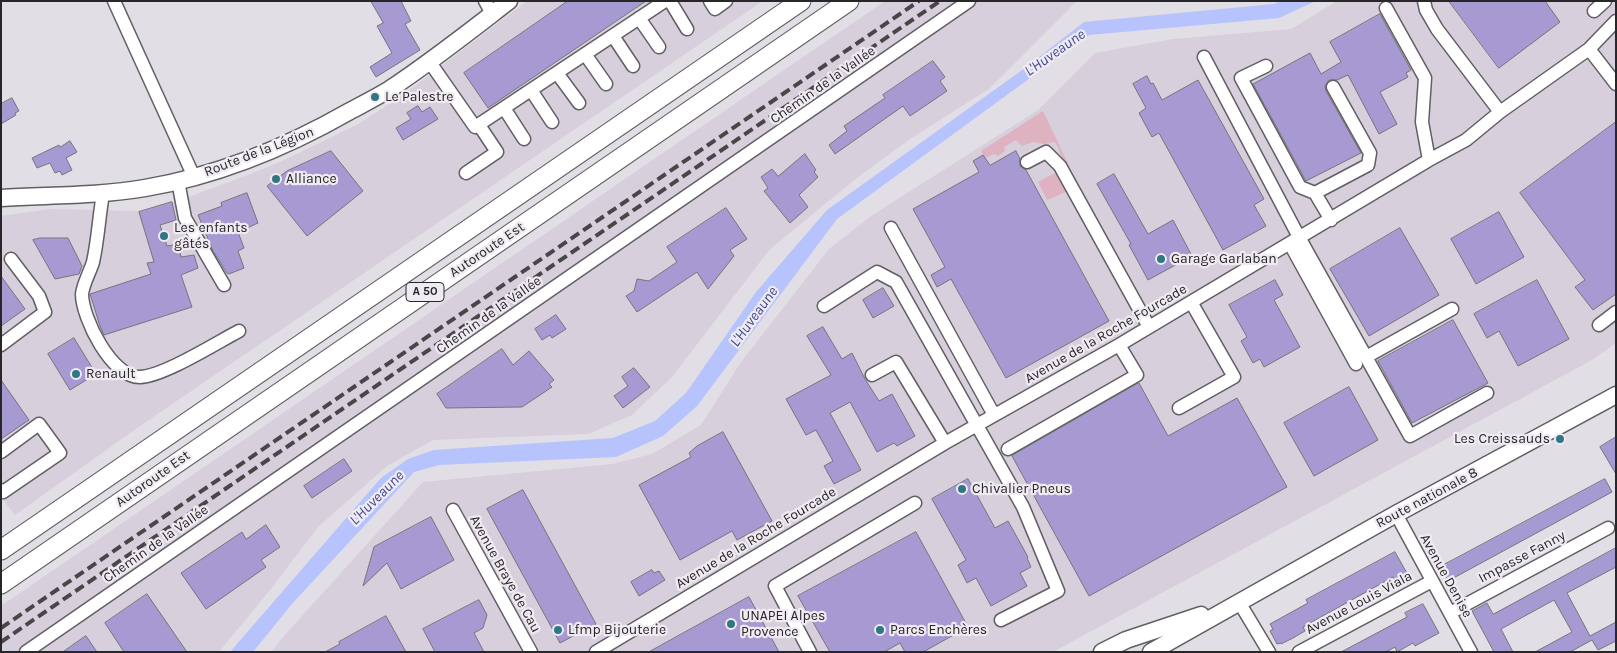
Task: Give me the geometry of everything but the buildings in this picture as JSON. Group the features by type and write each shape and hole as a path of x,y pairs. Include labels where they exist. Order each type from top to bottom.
{"highway":[{"name":"Autoroute Est","path":"1,550 801,1"},
{"name":"Autoroute Est","path":"1,584 849,1"}],"main road":[{"name":"Route de la Légion","path":"1,198 103,194 146,188 186,179 240,162 293,141 390,90 429,61 488,8 509,1"},
{"name":"Route nationale 8","path":"1239,602 1396,514 1615,396"},
{"path":"1102,652 1126,640 1239,602"},
{"path":"1151,652 1239,602"}],"street":[{"path":"114,1 186,179 185,218 224,285"},
{"path":"429,61 475,127 665,1"},
{"path":"670,1 687,29"},
{"path":"710,1 715,9 726,1"},
{"name":"Chemin de la Vallée","path":"26,652 969,1"},
{"path":"1424,1 1426,10 1437,29 1500,112"},
{"path":"1594,10 1605,1"},
{"path":"1386,8 1425,78 1422,122 1429,160"},
{"path":"639,18 659,48"},
{"name":"Avenue de la Roche Fourcade","path":"596,652 945,443 1119,345 1429,160 1466,140 1500,112 1589,49 1616,22"},
{"path":"613,36 633,66"},
{"path":"1589,49 1616,84"},
{"path":"585,54 606,84"},
{"path":"1204,57 1295,241 1361,361 1410,436 1487,393"},
{"path":"1266,66 1241,78 1300,187 1315,193 1331,220"},
{"path":"557,73 579,103"},
{"path":"1315,193 1368,165 1370,153 1333,87"},
{"path":"531,90 552,122"},
{"path":"504,108 524,139"},
{"path":"466,173 497,152 479,125"},
{"path":"1027,162 1046,152 1060,166 1150,326"},
{"path":"103,194 93,262 82,294 88,322 110,359 122,371 138,377 160,373 239,330"},
{"path":"891,228 994,415"},
{"path":"1,346 45,312 39,296 11,259"},
{"path":"824,306 878,272 896,282 977,425 1023,507 1058,591 1001,620"},
{"path":"1179,408 1234,377 1191,302"},
{"path":"1361,361 1452,309"},
{"path":"1599,325 1616,312"},
{"path":"1008,449 1137,375 1119,345"},
{"path":"872,375 896,362 945,443"},
{"path":"1,452 39,424 60,453 3,492 1,490"},
{"path":"810,652 775,586 915,504"},
{"name":"Avenue Braye de Cau","path":"453,510 531,652"},
{"name":"Avenue Denise","path":"1396,514 1471,652"},
{"name":"Impasse Fanny","path":"1450,613 1608,528"},
{"name":"Avenue Louis Viala","path":"1299,652 1432,581"},
{"path":"1239,602 1269,652"}],"shaded area":[{"path":"527,1 763,1 140,426 15,515 1,497 1,216 50,209 137,211 178,201 280,162 360,123 403,95"},
{"path":"885,1 1077,1 989,89 910,139 857,178 770,249 672,377 632,415 588,434 433,440 387,466 318,527 219,652 1,652 1,606"},
{"path":"1337,1 1616,1 1616,343 1592,360 1053,652 271,652 423,482 612,464 652,454 701,425 741,362 829,249 871,216 1038,110 1095,53 1173,39 1291,29"},
{"path":"1043,111 1070,168 1066,169 1055,142 1044,144 1033,142 1022,146 1016,140 1004,147 1005,151 998,156 994,154 985,158 981,151"},
{"path":"1057,172 1068,191 1047,200 1038,182"}],"water":[{"name":"L'Huveaune","path":"1280,1 1316,1 1279,18 1089,35 837,219 697,406 663,436 616,457 439,465 414,472 291,605 253,652 230,652 381,478 408,459 434,450 613,438 655,421 686,393 756,292 827,210 1025,68 1084,22 1274,4"}],"railway":[{"path":"1,628 919,1"},
{"path":"1,642 940,1"}],"place":[{"name":"Le Palestre","path":"375,97"},
{"name":"Alliance","path":"276,179"},
{"name":"Les enfants gâtés","path":"164,236"},
{"name":"Garage Garlaban","path":"1161,259"},
{"name":"Renault","path":"76,374"},
{"name":"Les Creissauds","path":"1560,439"},
{"name":"Chivalier Pneus","path":"962,489"},
{"name":"UNAPEI Alpes Provence","path":"731,624"},
{"name":"Lfmp Bijouterie","path":"558,630"},
{"name":"Parcs Enchères","path":"880,630"}]}
